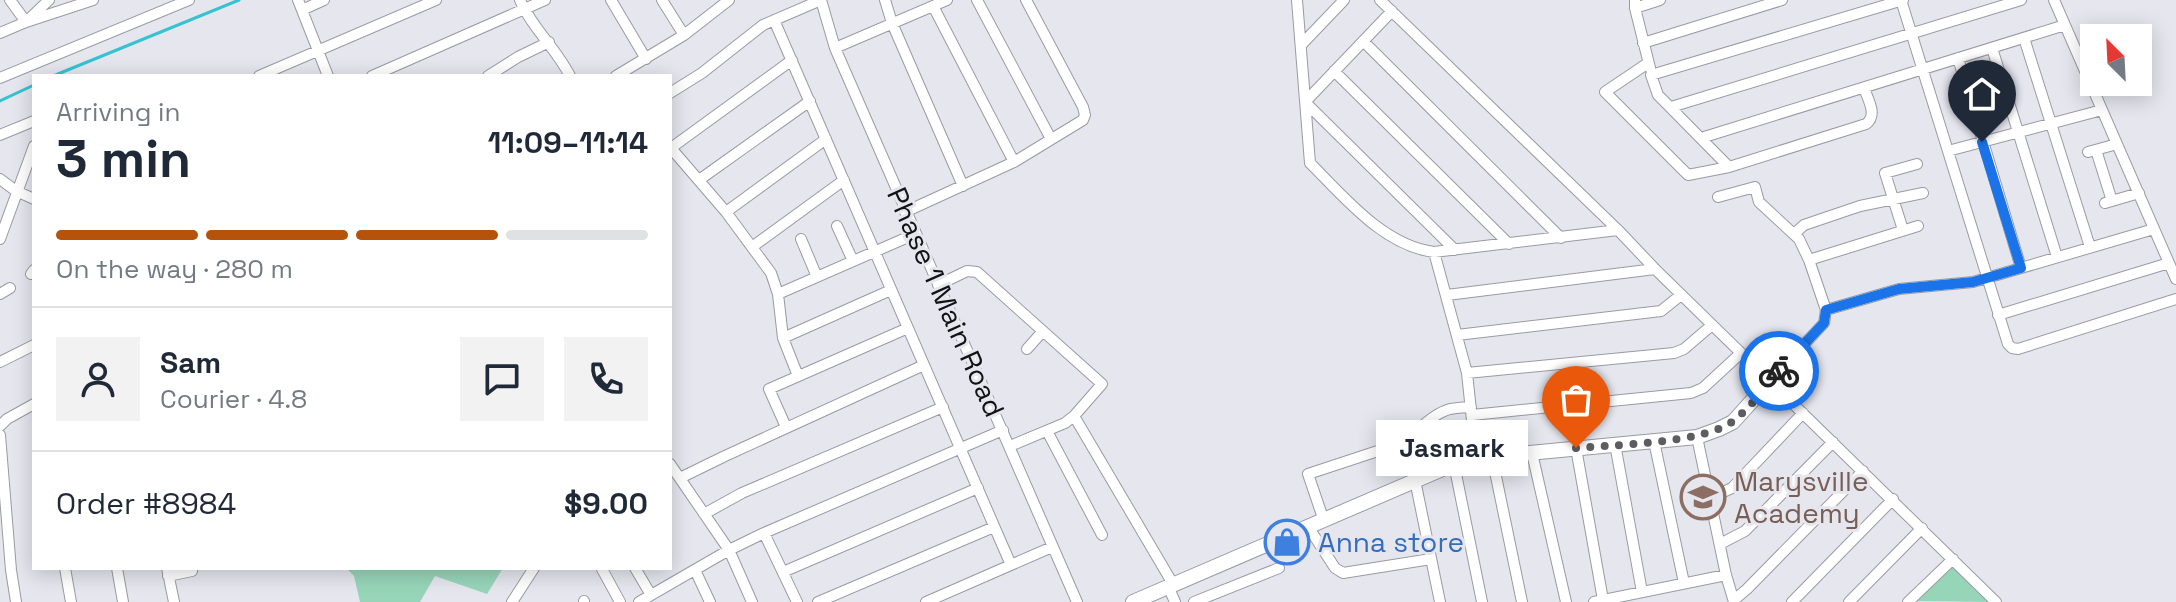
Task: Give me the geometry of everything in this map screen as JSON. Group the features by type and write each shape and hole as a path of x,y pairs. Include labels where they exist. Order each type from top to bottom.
{"street":[{"path":"10,0 26,22"},
{"path":"26,22 49,0"},
{"path":"0,33 93,0"},
{"path":"0,78 189,0"},
{"path":"324,0 300,5 327,74"},
{"path":"264,74 436,0"},
{"path":"376,74 522,4 545,0"},
{"path":"611,0 646,59"},
{"path":"662,0 684,35"},
{"path":"620,74 684,35 716,5 729,0"},
{"path":"672,92 702,73 763,25 821,0"},
{"name":"Phase 1 Main Road","path":"821,0 835,48 1077,602"},
{"path":"885,0 892,23 963,186"},
{"path":"835,48 947,0"},
{"path":"977,0 1051,139"},
{"path":"905,212 1014,162 1083,120 1083,107 1026,0"},
{"path":"1297,0 1310,163 1381,232 1424,251 1434,252 1618,230"},
{"path":"1302,44 1344,0"},
{"path":"1380,0 1996,602"},
{"path":"1660,0 1635,4 1658,95 1729,167"},
{"path":"1643,43 1782,0"},
{"path":"1651,75 1902,0 2008,344 2018,349 2176,299"},
{"path":"1671,107 2021,0"},
{"path":"2054,0 2176,279"},
{"path":"522,4 569,74"},
{"path":"933,6 1014,162"},
{"path":"1305,102 1392,11"},
{"path":"774,20 1011,565"},
{"path":"1701,138 2065,25"},
{"path":"2024,38 2090,247"},
{"path":"1363,41 1561,238"},
{"path":"491,74 549,42"},
{"path":"1992,48 2057,257"},
{"path":"1958,58 2021,268"},
{"path":"672,146 792,60"},
{"path":"1648,63 1605,92 1688,175 1729,167 1866,124 1873,115 1864,88"},
{"path":"1334,71 1509,244"},
{"path":"699,180 810,101"},
{"path":"1305,102 1455,250"},
{"path":"1948,151 2102,110"},
{"path":"0,135 32,122"},
{"path":"726,212 826,139"},
{"path":"2117,144 2092,151 2108,202 2139,193"},
{"path":"672,149 726,212 771,273 778,294 783,338 798,376"},
{"path":"0,239 32,151"},
{"path":"1903,230 1885,173 1917,164"},
{"path":"0,179 32,198"},
{"path":"752,247 844,180"},
{"path":"1133,602 1454,464 1476,458 1697,437 1733,422 1824,323 1826,310 1799,239 1759,202 1755,187 1718,197"},
{"path":"1794,234 1808,223 1860,206 1923,193"},
{"path":"837,226 853,261"},
{"path":"1809,260 1918,226"},
{"path":"1826,310 1899,289 1973,282 2154,229"},
{"path":"778,294 915,234"},
{"path":"801,239 817,277"},
{"path":"1434,252 1467,373 1476,458"},
{"path":"1998,315 2169,263"},
{"path":"1447,295 1655,269"},
{"path":"938,285 967,271 977,272 1102,384 1074,416 1010,446"},
{"path":"783,338 891,290"},
{"path":"1457,335 1661,311 1681,295"},
{"path":"1467,373 1674,353 1684,349 1712,325"},
{"path":"786,427 769,389 908,328"},
{"path":"1027,349 1043,331"},
{"path":"0,362 32,346"},
{"path":"1324,521 1308,474 1399,444 1449,409 1471,411 1691,393 1703,388 1741,353"},
{"path":"680,478 924,365"},
{"path":"0,426 32,405"},
{"path":"704,514 742,493 943,407"},
{"path":"1710,498 1732,488 1803,413"},
{"path":"1074,416 1170,585 1175,602"},
{"path":"639,602 764,533 1003,430"},
{"path":"1047,431 1102,535"},
{"path":"0,435 2,504 16,602"},
{"path":"1697,437 1734,601 1863,471"},
{"path":"1654,441 1684,583"},
{"path":"1720,544 1745,531 1833,442"},
{"path":"1615,444 1642,592"},
{"path":"1576,448 1598,601 1726,575"},
{"path":"1532,453 1566,602"},
{"path":"1492,457 1522,602"},
{"path":"1454,464 1482,602"},
{"path":"672,467 729,550 752,602"},
{"path":"1415,480 1440,602"},
{"path":"783,572 978,488"},
{"path":"1792,602 1893,499"},
{"path":"818,602 994,527"},
{"path":"1309,528 1335,568 1343,573 1431,559"},
{"path":"1849,602 1922,528"},
{"path":"764,533 797,602"},
{"path":"932,601 1052,547"},
{"path":"1908,602 1953,559"},
{"path":"1194,602 1279,568"},
{"path":"65,570 71,602"},
{"path":"117,570 123,602"},
{"path":"512,602 533,570"},
{"path":"603,570 620,602"},
{"path":"636,570 651,595"},
{"path":"695,570 710,602"},
{"path":"174,602 168,572 192,571"}],"green space":[{"path":"1952,565 1990,602 1915,601"},
{"path":"348,570 502,570 487,594 435,576 420,602 360,602 354,576"}],"waterway":[{"path":"58,74 239,0"},
{"path":"0,101 32,86"}],"way so far":[{"path":"1576,448 1697,437 1719,429 1733,422 1779,371"}],"place":[{"name":"Jasmark","path":"1576,448"},
{"name":"Marysville Academy","path":"1703,497"},
{"name":"Anna store","path":"1287,542"}],"route":[{"path":"1779,371 1824,323 1826,310 1899,289 1973,282 2021,268 1982,142"}]}
